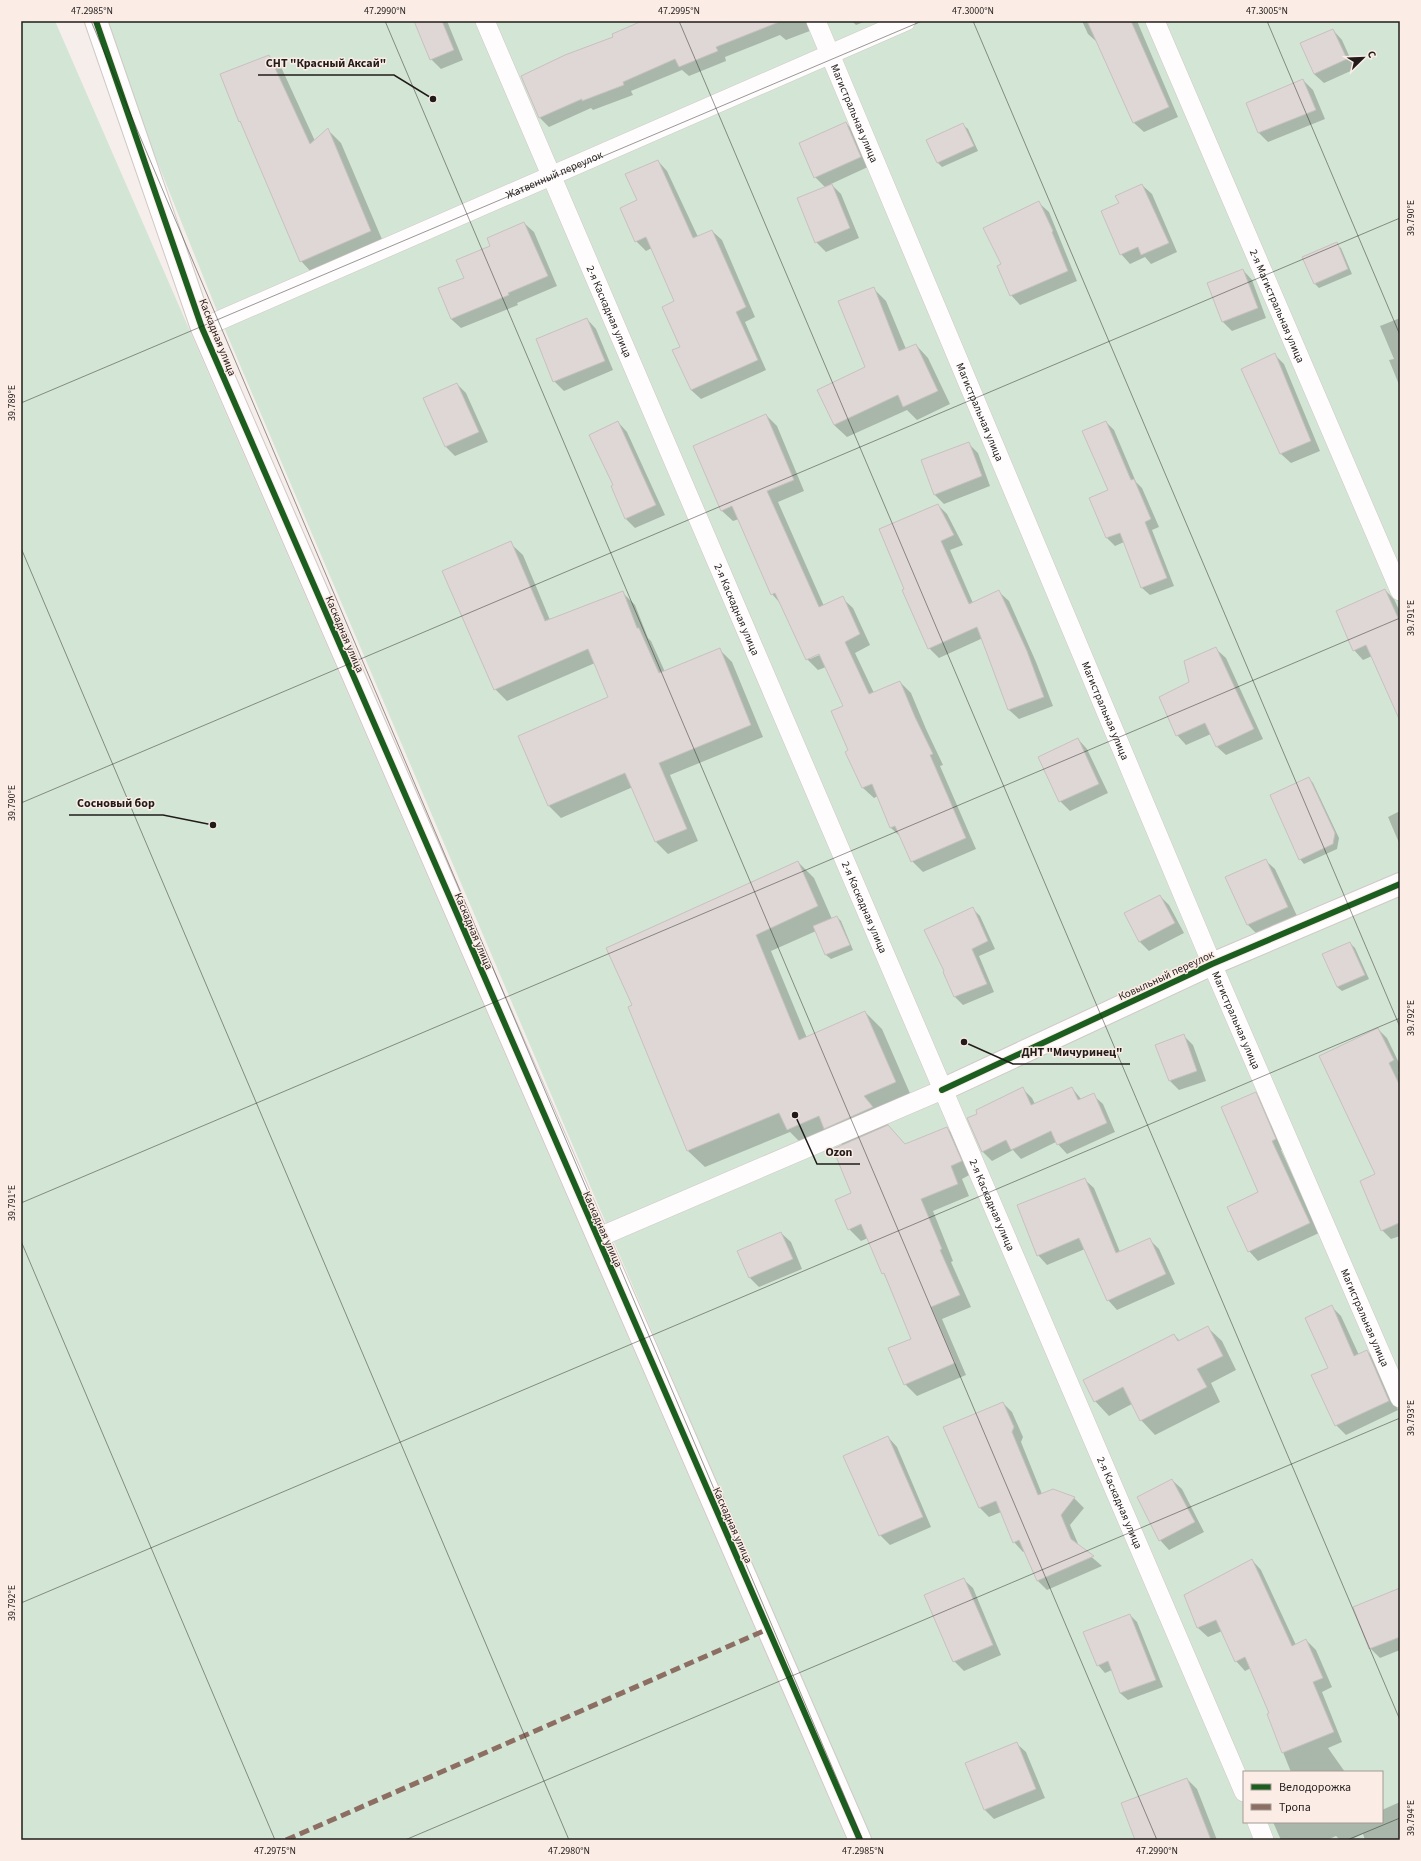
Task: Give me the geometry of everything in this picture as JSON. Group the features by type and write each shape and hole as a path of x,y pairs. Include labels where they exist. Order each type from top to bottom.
{"street":[{"name":"Каскадная улица","path":"96,21 202,328 860,1840"},
{"name":"Ковыльный переулок","path":"942,1090 1212,964 1400,884"}],"lane":[{"name":"2-я Каскадная улица","path":"485,21 1243,1790"},
{"name":"Магистральная улица","path":"816,21 1212,964 1400,1398"},
{"name":"Жатвенный переулок","path":"202,328 906,21"},
{"name":"2-я Магистральная улица","path":"1154,21 1400,591"},
{"path":"597,1238 942,1090"},
{"path":"1257,1823 1264,1840"}],"green space":[{"path":"21,21 55,21 847,1840 21,1840"},
{"path":"101,21 1400,21 1400,1840 869,1840 217,311"}],"building":[{"path":"414,21 442,21 454,50 430,60"},
{"path":"642,21 779,22 716,47 718,51 679,67 675,59 623,82 624,85 582,101 582,99 539,118 521,76 565,55 613,37 612,34"},
{"path":"1087,21 1131,21 1169,107 1133,123"},
{"path":"1333,29 1347,59 1314,74 1300,43"},
{"path":"269,55 310,144 328,128 371,231 300,262 240,121 239,122 220,74"},
{"path":"1303,79 1316,110 1258,133 1246,103"},
{"path":"846,122 861,157 814,178 799,143"},
{"path":"963,123 974,146 937,163 926,140"},
{"path":"658,160 693,238 712,230 746,307 736,312 758,360 691,390 672,350 680,347 662,307 674,301 646,237 635,242 620,208 637,200 625,174"},
{"path":"832,184 850,228 815,243 797,198"},
{"path":"1142,184 1169,243 1141,255 1138,247 1120,255 1101,211 1119,203 1115,196"},
{"path":"1039,201 1053,231 1052,232 1068,271 1010,296 997,266 1001,264 983,228"},
{"path":"524,222 548,276 508,293 509,295 451,319 438,288 464,278 456,260 490,246 487,238"},
{"path":"1337,242 1348,269 1314,284 1302,257"},
{"path":"1243,269 1258,308 1222,322 1207,283"},
{"path":"874,287 899,351 916,344 938,391 903,407 898,395 834,425 817,390 865,367 838,301"},
{"path":"587,318 605,361 553,382 536,339"},
{"path":"1275,353 1311,441 1280,454 1241,369"},
{"path":"457,383 479,432 445,447 423,398"},
{"path":"766,414 794,480 767,491 819,607 843,596 860,634 845,642 869,694 900,681 933,754 930,755 966,838 911,862 895,826 890,828 872,784 862,788 845,752 848,750 831,711 843,706 819,654 806,660 775,593 771,595 732,506 721,511 693,446"},
{"path":"618,421 656,505 625,519 611,486 613,485 589,435"},
{"path":"1106,421 1131,480 1134,479 1151,519 1145,522 1167,578 1141,588 1120,533 1106,538 1089,498 1108,490 1082,431"},
{"path":"969,442 982,476 934,495 921,460"},
{"path":"938,504 954,535 941,541 969,604 999,590 1027,651 1044,697 1008,710 977,627 928,649 902,590 904,589 879,529"},
{"path":"511,541 545,621 623,591 637,628 639,628 659,673 720,648 751,725 659,763 687,829 655,842 625,773 548,806 518,736 608,697 588,649 494,690 442,571"},
{"path":"1385,589 1400,622 1400,721 1366,645 1353,651 1336,611"},
{"path":"1216,647 1254,729 1216,747 1205,723 1176,736 1159,697 1189,682 1184,661"},
{"path":"1078,738 1099,784 1059,802 1038,757"},
{"path":"1309,777 1335,833 1333,844 1299,860 1270,795"},
{"path":"1266,859 1288,907 1247,925 1225,877"},
{"path":"798,861 818,906 756,935 799,1040 865,1011 896,1082 864,1096 873,1107 824,1129 819,1116 787,1130 779,1113 687,1151 628,1007 632,1005 606,948"},
{"path":"1160,895 1175,923 1139,942 1124,913"},
{"path":"973,907 988,941 972,949 987,984 954,997 943,972 944,971 924,930"},
{"path":"837,916 850,945 825,955 813,926"},
{"path":"1350,942 1365,975 1337,987 1322,954"},
{"path":"1378,1028 1394,1060 1389,1063 1400,1086 1400,1225 1399,1223 1381,1231 1360,1181 1375,1174 1319,1056"},
{"path":"1184,1034 1197,1071 1169,1081 1155,1045"},
{"path":"1023,1087 1031,1105 1072,1087 1078,1100 1094,1093 1107,1123 1057,1145 1051,1131 1011,1150 1006,1140 982,1152 967,1118 977,1114 976,1110"},
{"path":"1256,1092 1276,1139 1272,1141 1310,1223 1248,1252 1227,1207 1258,1192 1221,1107"},
{"path":"888,1125 905,1144 947,1127 962,1161 951,1166 958,1184 921,1199 942,1249 940,1250 960,1295 931,1307 955,1363 904,1385 888,1348 911,1339 884,1273 882,1274 861,1224 848,1230 835,1200 851,1193 833,1149"},
{"path":"1085,1178 1116,1253 1150,1238 1166,1274 1107,1301 1079,1238 1037,1256 1017,1205"},
{"path":"781,1232 793,1259 749,1278 737,1251"},
{"path":"1332,1305 1354,1356 1367,1350 1389,1401 1335,1426 1311,1375 1328,1368 1305,1318"},
{"path":"1208,1326 1223,1356 1197,1369 1207,1387 1140,1421 1123,1387 1094,1402 1083,1380 1174,1334 1178,1341"},
{"path":"1003,1402 1014,1427 1012,1432 1038,1495 1053,1489 1075,1497 1061,1515 1071,1539 1094,1556 1037,1581 1019,1540 1013,1543 996,1501 979,1508 943,1427"},
{"path":"888,1436 923,1517 879,1536 843,1456"},
{"path":"1172,1479 1195,1522 1159,1541 1137,1497"},
{"path":"1252,1559 1292,1646 1306,1639 1323,1678 1313,1682 1334,1732 1282,1753 1267,1714 1269,1713 1245,1657 1235,1662 1216,1620 1197,1628 1184,1595"},
{"path":"964,1578 993,1645 953,1662 924,1595"},
{"path":"1400,1588 1400,1637 1369,1649 1353,1607"},
{"path":"1130,1614 1156,1680 1120,1693 1108,1661 1097,1666 1083,1632"},
{"path":"1017,1742 1036,1789 984,1810 965,1763"},
{"path":"1187,1778 1211,1840 1135,1840 1121,1803"}],"marked path":[{"path":"286,1840 768,1629"}],"cycle path":[{"path":"96,21 202,328 860,1840"},
{"path":"942,1090 1212,964 1400,884"}],"place":[{"name":"СНТ \"Красный Аксай\"","path":"433,99"},
{"name":"Сосновый бор","path":"213,825"},
{"name":"ДНТ \"Мичуринец\"","path":"964,1042"},
{"name":"Ozon","path":"795,1115"}]}
